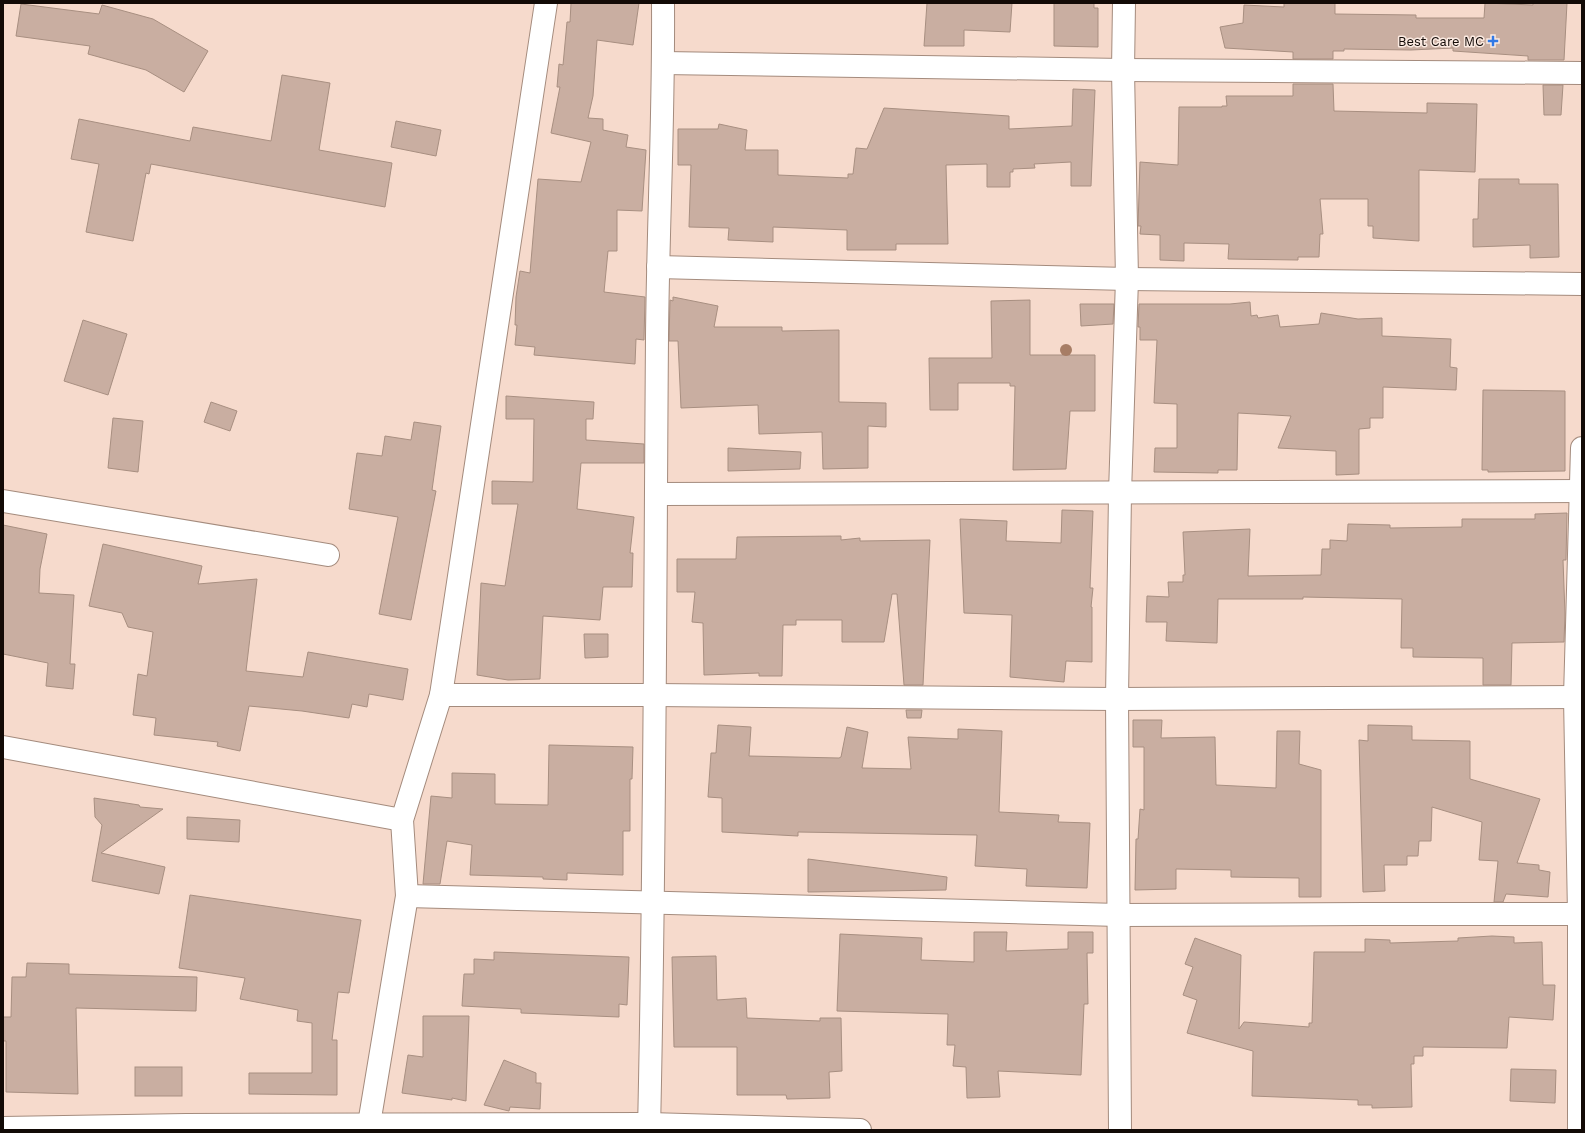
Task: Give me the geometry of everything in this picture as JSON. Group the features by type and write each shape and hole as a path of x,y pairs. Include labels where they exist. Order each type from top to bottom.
{"street":[{"path":"369,1124 407,896 402,820 441,695 546,3"},
{"path":"649,1127 653,903 658,267 664,63 663,3"},
{"path":"1120,1130 1117,699 1120,493 1127,279 1123,70 1124,3"},
{"path":"664,63 1123,70 1582,73"},
{"path":"658,267 1127,279 1582,284"},
{"path":"1578,1130 1580,914 1579,697 1582,448"},
{"path":"656,494 1582,491"},
{"path":"3,501 328,555"},
{"path":"441,695 654,695 1117,699 1579,697"},
{"path":"3,747 402,820"},
{"path":"407,896 1119,915 1580,914"},
{"path":"3,1128 186,1128 369,1124 860,1130"}],"building":[{"path":"571,3 639,3 633,45 597,40 593,96 588,118 603,119 603,130 628,135 626,147 646,150 642,211 617,210 617,251 608,251 604,292 645,297 644,340 636,339 635,364 534,355 535,347 515,345 517,325 515,325 516,297 520,271 530,273 538,179 581,182 591,142 551,133 560,87 557,87 559,64 563,65 567,22 570,22"},
{"path":"927,3 1012,3 1010,32 964,30 964,46 924,46"},
{"path":"1054,3 1094,3 1094,8 1098,8 1098,47 1054,46"},
{"path":"1284,3 1335,3 1335,14 1416,15 1416,18 1484,18 1485,3 1533,5 1533,3 1567,3 1564,60 1528,60 1528,56 1453,51 1453,48 1411,50 1344,49 1344,51 1333,51 1333,59 1293,59 1293,52 1225,48 1220,27 1243,23 1244,5 1284,7"},
{"path":"21,4 99,14 102,5 153,19 208,51 184,92 146,70 88,54 90,46 16,36"},
{"path":"282,75 330,83 319,150 392,163 385,207 151,164 149,174 146,173 133,241 86,232 99,164 71,159 79,119 190,141 193,127 271,141"},
{"path":"1293,84 1333,84 1334,111 1427,113 1427,103 1477,104 1475,172 1419,170 1419,241 1373,238 1373,226 1368,226 1368,199 1320,199 1323,234 1320,234 1319,257 1298,257 1298,260 1228,259 1229,244 1184,243 1184,261 1160,260 1160,235 1140,234 1141,226 1138,226 1140,162 1178,165 1179,107 1227,106 1226,96 1293,96"},
{"path":"1543,85 1563,85 1561,115 1544,115"},
{"path":"1073,89 1095,90 1091,186 1071,186 1071,162 1034,164 1035,168 1013,169 1013,172 1010,172 1010,187 987,187 987,164 946,165 948,244 896,244 896,250 847,250 847,230 773,227 773,242 728,240 729,228 689,227 691,165 678,165 678,129 718,129 719,124 747,130 745,150 778,150 778,175 848,178 848,174 853,174 856,148 867,149 884,108 1009,116 1009,129 1072,126"},
{"path":"396,121 441,130 436,156 391,147"},
{"path":"1479,179 1519,179 1519,184 1558,184 1559,257 1530,258 1530,245 1473,247 1473,219 1478,219"},
{"path":"673,297 718,306 714,327 782,327 782,331 839,330 839,402 886,403 886,427 868,426 868,468 823,469 822,432 759,434 758,405 681,408 678,341 669,341 670,300 673,301"},
{"path":"1030,300 1030,355 1095,355 1095,411 1070,411 1066,469 1013,470 1015,386 1010,386 1010,383 958,383 958,410 930,410 929,358 992,358 991,301"},
{"path":"1250,302 1251,316 1257,315 1258,318 1278,315 1280,327 1319,324 1321,313 1358,319 1382,318 1382,336 1451,339 1450,367 1457,368 1456,390 1383,387 1383,418 1370,418 1370,428 1359,429 1359,474 1336,475 1336,451 1278,448 1291,416 1238,413 1237,470 1218,470 1218,473 1154,472 1155,448 1177,448 1177,404 1154,403 1157,340 1140,340 1140,327 1138,327 1139,304 1230,304"},
{"path":"1080,304 1114,304 1113,324 1081,326"},
{"path":"83,320 127,334 108,395 64,381"},
{"path":"1483,390 1565,391 1565,471 1488,472 1488,470 1482,470"},
{"path":"506,396 594,402 593,419 586,419 586,440 644,444 644,463 581,463 577,509 634,517 630,553 633,553 632,587 603,587 600,620 543,616 540,679 508,680 477,675 481,583 505,586 518,504 492,504 492,481 533,482 534,419 506,419"},
{"path":"211,402 237,411 230,431 204,422"},
{"path":"113,418 143,421 138,472 108,468"},
{"path":"414,422 441,426 432,490 436,491 411,620 379,614 398,517 349,509 357,453 382,456 385,436 411,440"},
{"path":"728,448 801,452 800,469 728,471"},
{"path":"1062,510 1093,511 1090,588 1093,588 1091,607 1092,662 1066,661 1064,682 1010,677 1012,615 964,613 960,519 1007,521 1006,541 1061,543"},
{"path":"1567,513 1566,560 1563,560 1565,614 1564,642 1512,643 1511,685 1483,685 1483,658 1413,657 1413,648 1401,648 1402,599 1303,597 1303,599 1218,599 1217,643 1166,641 1167,622 1146,622 1147,596 1169,597 1168,582 1183,582 1183,575 1185,575 1183,532 1250,529 1248,576 1321,575 1322,549 1330,549 1330,540 1347,541 1348,524 1390,525 1390,528 1462,527 1462,519 1535,519 1535,514"},
{"path":"3,525 47,534 40,569 39,593 74,595 70,664 75,664 73,689 46,686 48,663 3,654"},
{"path":"841,536 841,540 860,538 860,541 930,540 923,685 904,685 897,594 892,594 884,642 842,642 842,620 796,620 796,625 783,625 782,676 759,676 759,673 704,675 703,623 692,622 695,592 677,592 677,559 736,559 737,537"},
{"path":"103,544 202,566 198,584 257,579 246,671 303,677 308,652 408,669 403,700 369,694 367,707 352,704 349,718 302,711 249,706 240,751 217,746 218,742 154,735 156,718 133,715 138,674 147,676 153,632 128,627 122,613 89,606"},
{"path":"584,634 608,634 608,657 585,658"},
{"path":"906,710 922,710 921,718 907,718"},
{"path":"1133,720 1162,720 1161,738 1215,737 1216,785 1276,788 1277,731 1300,731 1299,764 1321,770 1321,897 1299,897 1299,878 1231,877 1231,870 1176,869 1176,889 1135,890 1136,839 1138,839 1140,809 1144,810 1144,747 1133,747"},
{"path":"718,725 751,727 749,756 839,758 841,757 847,727 868,732 862,768 911,769 908,737 958,739 958,729 1002,731 999,812 1059,815 1058,822 1090,823 1087,888 1026,886 1027,869 975,866 977,835 798,832 798,836 722,832 722,798 708,797 711,753 716,753"},
{"path":"1368,725 1412,726 1412,740 1470,741 1470,779 1540,799 1517,863 1539,865 1539,870 1550,872 1548,897 1506,894 1503,902 1494,902 1498,861 1479,860 1482,822 1432,807 1431,841 1419,841 1418,856 1407,856 1407,865 1384,865 1385,891 1363,892 1359,740 1368,741"},
{"path":"549,745 633,747 632,779 630,779 630,831 623,831 623,875 567,873 567,880 543,879 543,877 470,875 472,845 447,841 440,884 423,884 431,796 452,798 452,773 495,774 495,804 548,805"},
{"path":"94,798 139,805 140,807 163,809 101,853 165,867 159,894 92,881 102,825 95,817"},
{"path":"187,817 240,820 239,842 187,839"},
{"path":"808,859 947,877 946,890 808,892"},
{"path":"190,895 361,920 349,993 338,992 332,1040 337,1040 337,1095 249,1094 249,1073 312,1073 312,1023 297,1021 298,1010 240,999 245,978 179,968"},
{"path":"974,932 1007,932 1006,951 1068,949 1068,932 1093,932 1093,953 1087,953 1088,1004 1084,1004 1081,1075 998,1071 1000,1097 967,1098 966,1067 953,1066 955,1045 947,1045 948,1014 837,1011 840,934 922,938 921,960 974,962"},
{"path":"1492,936 1514,937 1514,943 1542,942 1543,985 1555,985 1553,1020 1509,1017 1507,1048 1423,1047 1423,1056 1414,1056 1414,1064 1411,1064 1412,1107 1372,1108 1372,1105 1358,1105 1358,1100 1252,1096 1253,1051 1187,1033 1197,1000 1183,995 1193,967 1185,964 1195,938 1241,955 1239,1029 1244,1022 1309,1027 1309,1023 1312,1023 1314,952 1365,952 1365,939 1390,940 1390,943 1458,941 1458,938"},
{"path":"494,952 629,957 627,1005 619,1004 619,1017 521,1013 521,1009 462,1006 464,974 474,974 474,959 494,960"},
{"path":"716,956 717,1000 746,998 747,1018 820,1021 820,1018 841,1018 842,1071 829,1072 830,1098 787,1099 786,1095 737,1095 737,1047 674,1047 672,957"},
{"path":"27,963 69,964 69,974 197,977 196,1011 76,1008 78,1094 6,1092 6,1041 3,1041 3,1017 11,1017 12,977 26,977"},
{"path":"423,1016 469,1016 466,1101 452,1098 452,1100 402,1093 408,1055 423,1057"},
{"path":"504,1060 536,1073 536,1083 541,1083 540,1109 510,1107 509,1111 484,1105"},
{"path":"135,1067 182,1067 182,1096 135,1096"},
{"path":"1511,1069 1556,1070 1555,1103 1510,1101"}],"place":[{"name":"Best Care MC","path":"1493,41"}]}
